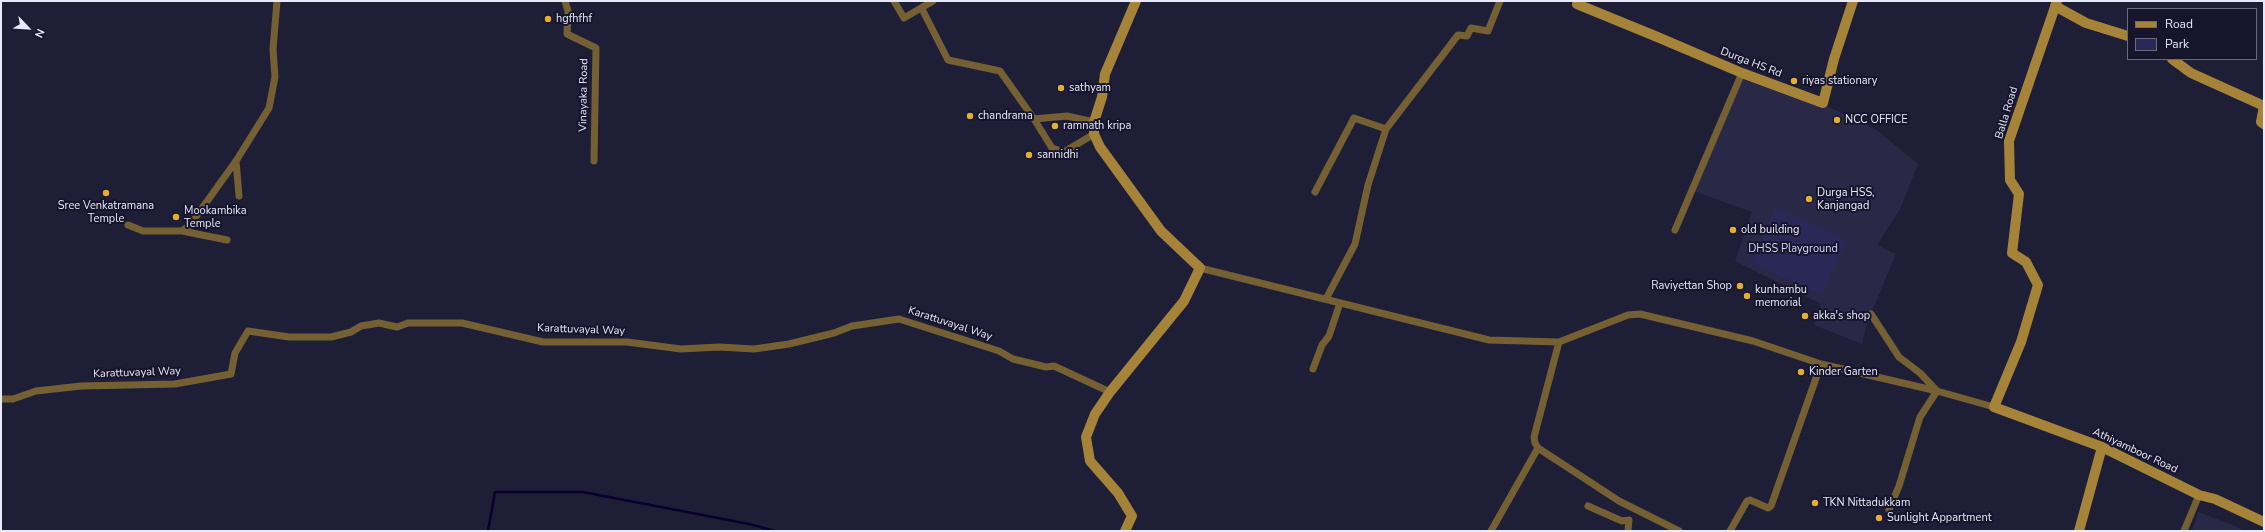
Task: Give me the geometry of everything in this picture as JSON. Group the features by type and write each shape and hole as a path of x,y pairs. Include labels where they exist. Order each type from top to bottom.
{"street":[{"path":"182,231 190,225 236,161 269,108 275,77 273,49 277,1"},
{"name":"Vinayaka Road","path":"565,1 568,11 567,34 596,48 594,161"},
{"path":"894,1 904,18 922,9 933,1"},
{"path":"1136,1 1105,74 1102,97 1094,122 1094,134 1100,147 1161,231 1200,268 1489,340 1559,342 1628,315 1640,314 1753,341 1821,364 1937,391 1994,407"},
{"path":"1326,299 1355,244 1368,185 1386,129 1458,35 1467,36 1471,28 1488,31 1500,1"},
{"name":"Durga HS Rd","path":"1578,1 1576,4 1742,73 1823,103 1834,59 1853,1"},
{"path":"2056,3 2086,23 2127,36"},
{"name":"Balla Road","path":"1994,407 2022,342 2038,285 2026,262 2012,253 2019,194 2010,180 2009,141 2056,3"},
{"path":"922,9 948,60 1000,71 1034,119 1052,148 1064,152 1094,134"},
{"path":"2173,60 2191,73 2264,106 2261,122 2264,124"},
{"path":"1675,230 1742,73"},
{"path":"1034,119 1067,116 1094,122"},
{"path":"1315,192 1354,118 1386,129"},
{"path":"236,161 239,196"},
{"path":"128,225 143,231 182,231 226,240"},
{"path":"1125,531 1132,516 1118,493 1090,461 1086,437 1095,414 1110,392 1184,301 1200,268"},
{"path":"1313,369 1322,345 1329,336 1340,303"},
{"path":"1871,314 1899,357 1920,373 1937,391"},
{"name":"Karattuvayal Way","path":"1,398 13,399 36,391 81,386 175,384 231,374 235,353 248,331 289,337 331,337 352,332 361,326 379,323 397,326 408,323 462,323 543,342 627,342 681,349 719,347 754,349 789,344 834,333 852,326 899,319 999,351 1013,359 1046,367 1054,366 1110,392"},
{"path":"1559,342 1534,437 1538,448 1619,500 1679,531"},
{"path":"1730,531 1747,501 1750,500 1768,508 1771,506 1821,364"},
{"path":"1889,510 1899,486 1920,417 1937,391"},
{"name":"Athiyamboor Road","path":"1994,407 2102,447 2200,495 2215,499 2264,522"},
{"path":"2079,531 2102,447"},
{"path":"1491,531 1538,448"},
{"path":"2184,531 2200,495"},
{"path":"1588,506 1622,521 1629,520 1628,531"}],"shaded area":[{"name":"Durga HSS, Kanjangad","path":"1740,68 1825,105 1877,130 1918,164 1900,209 1877,245 1896,254 1867,323 1862,344 1814,325 1821,304 1735,261 1752,212 1688,189"},
{"path":"2198,512 2235,526 2245,531 2192,531"}],"green space":[{"name":"DHSS Playground","path":"1776,207 1847,240 1822,295 1751,263"}],"waterway":[{"path":"488,531 495,492 583,492 749,524 775,531"}],"place":[{"name":"hgfhfhf","path":"548,19"},
{"name":"riyas stationary","path":"1794,81"},
{"name":"sathyam","path":"1061,88"},
{"name":"chandrama","path":"970,116"},
{"name":"NCC OFFICE","path":"1837,120"},
{"name":"ramnath kripa","path":"1055,126"},
{"name":"sannidhi","path":"1029,155"},
{"name":"Sree Venkatramana Temple","path":"106,193"},
{"name":"Durga HSS, Kanjangad","path":"1809,199"},
{"name":"Mookambika Temple","path":"176,217"},
{"name":"old building","path":"1733,230"},
{"name":"Raviyettan Shop","path":"1740,286"},
{"name":"kunhambu memorial","path":"1747,296"},
{"name":"akka's shop","path":"1805,316"},
{"name":"Kinder Garten","path":"1801,372"},
{"name":"TKN Nittadukkam","path":"1815,503"},
{"name":"Sunlight Appartment","path":"1879,518"}]}
